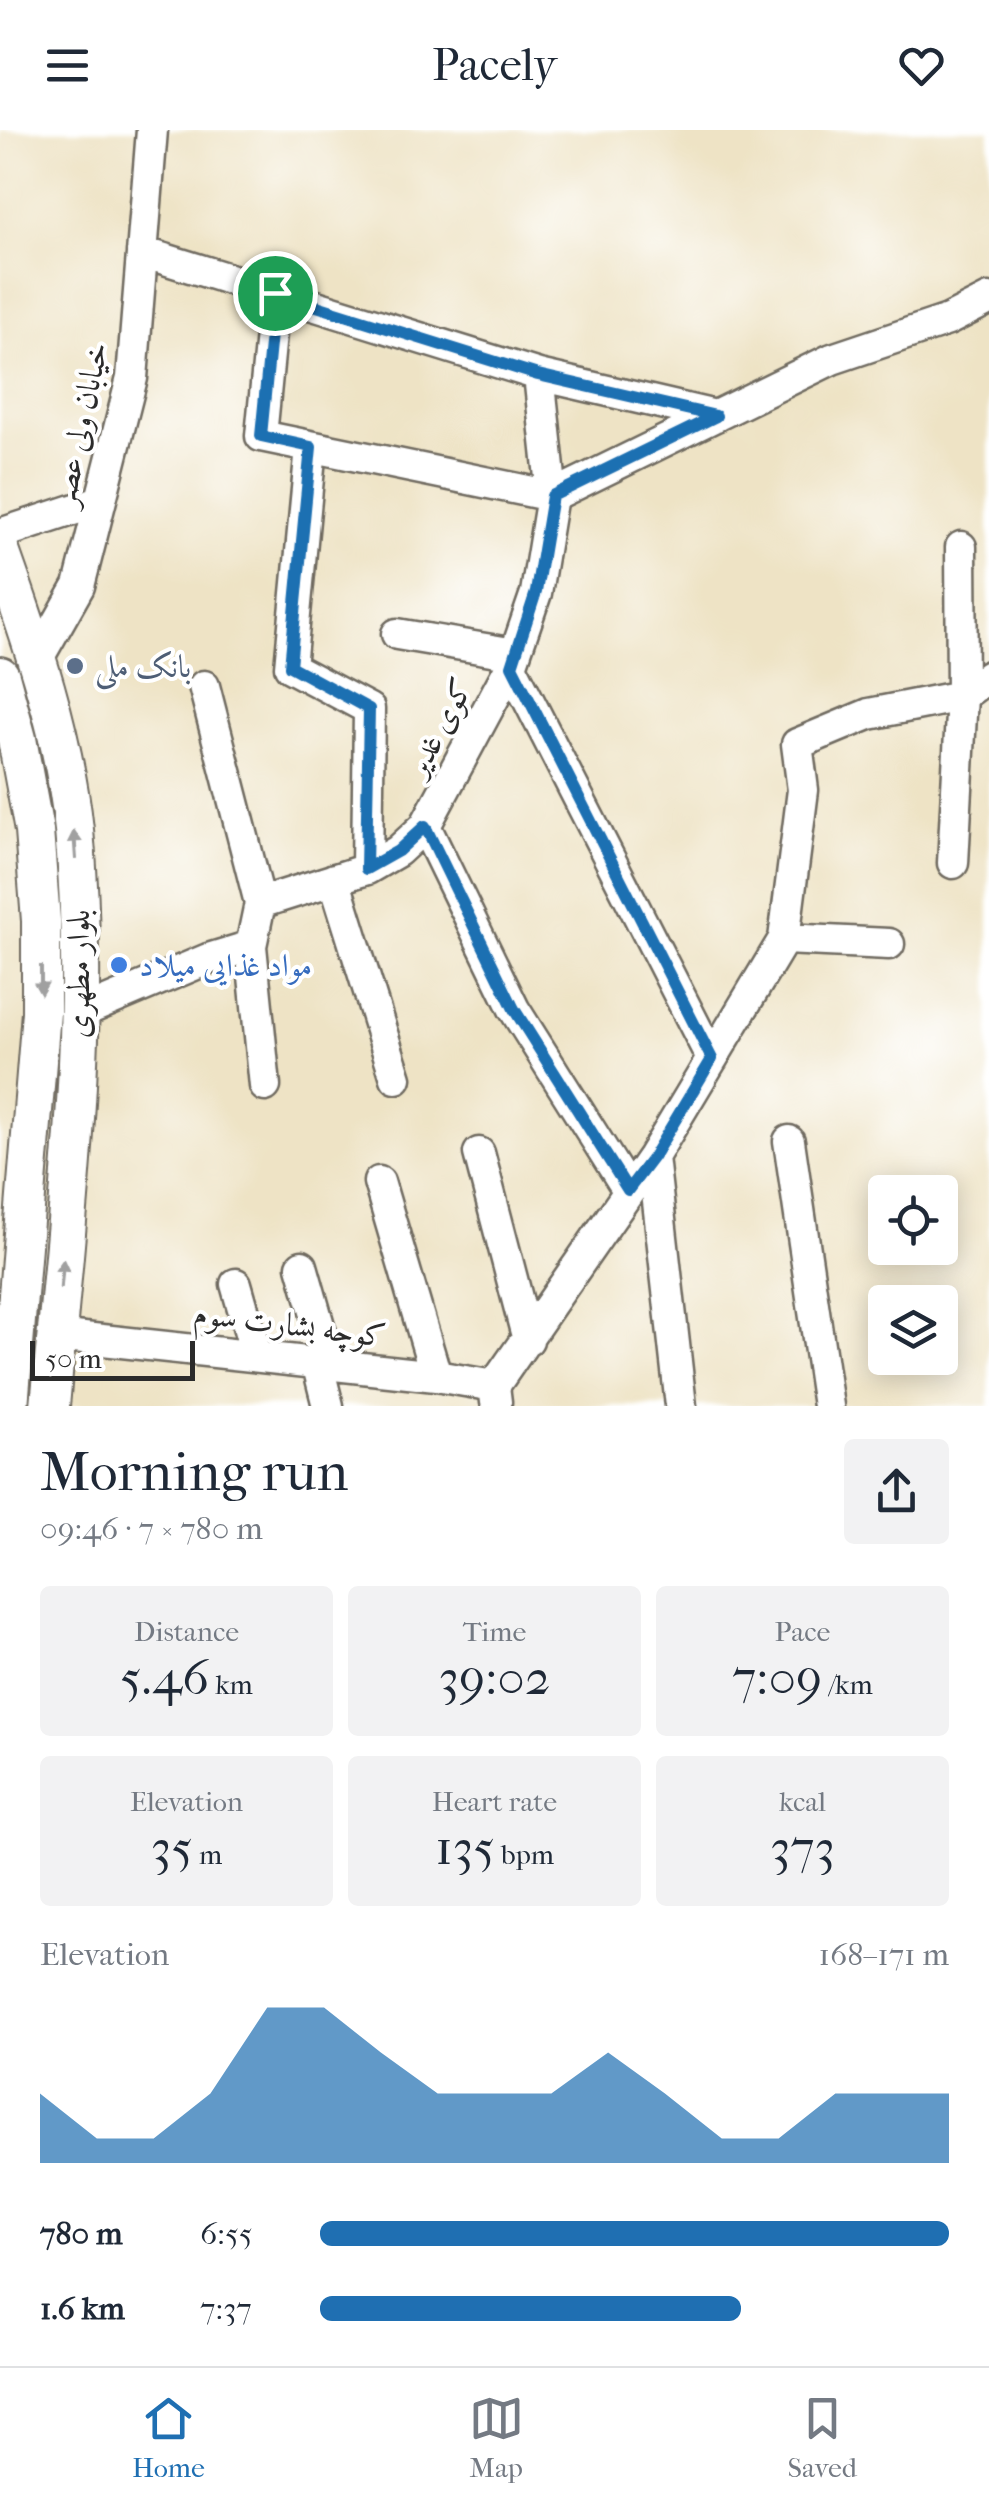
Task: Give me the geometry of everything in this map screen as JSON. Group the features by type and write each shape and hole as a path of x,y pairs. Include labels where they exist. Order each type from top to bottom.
{"main road":[{"name":"بلوار مطهری","path":"0,551 37,660 55,730 73,826 80,920 80,1013 50,1406"},
{"name":"بلوار مطهری","path":"0,676 17,738 34,831 40,921 41,1012 10,1284 10,1406"}],"street":[{"name":"خیابان ولی عصر","path":"37,660 78,586 132,378 152,130"},
{"path":"142,252 538,375 716,416"},
{"path":"275,293 261,436 552,496 832,358 948,320 989,299"},
{"name":"کوی غدیر","path":"260,902 366,869 398,851 425,826 514,660 536,592 552,496 538,375"},
{"path":"311,447 290,666 369,709 366,869"},
{"path":"0,534 100,501"},
{"path":"953,863 962,696 961,546"},
{"path":"397,634 514,660 712,1059"},
{"path":"496,1396 528,1340 653,1157 784,939 803,790 797,744 869,714 962,696 989,676"},
{"path":"204,686 260,902 250,946 265,1086"},
{"path":"425,826 514,1009 628,1190"},
{"path":"334,879 396,1078"},
{"path":"784,939 890,944"},
{"path":"80,1013 208,959 250,946"},
{"path":"789,1142 828,1406"},
{"path":"479,1153 528,1340"},
{"path":"653,1157 681,1406"},
{"path":"380,1182 436,1376"},
{"path":"302,1266 324,1363 328,1406"},
{"path":"236,1284 256,1354"},
{"name":"کوچه بشارت سوم","path":"56,1335 436,1376 496,1396"}],"place":[{"name":"بانک ملی","path":"75,666"},
{"name":"مواد غذایی میلاد","path":"119,965"}],"route":[{"path":"275,293 538,375 716,416 552,496 536,592 512,666 712,1059 653,1157 628,1190 514,1009 425,826 398,851 366,869 369,709 290,666 311,447 261,436 275,293"}]}
